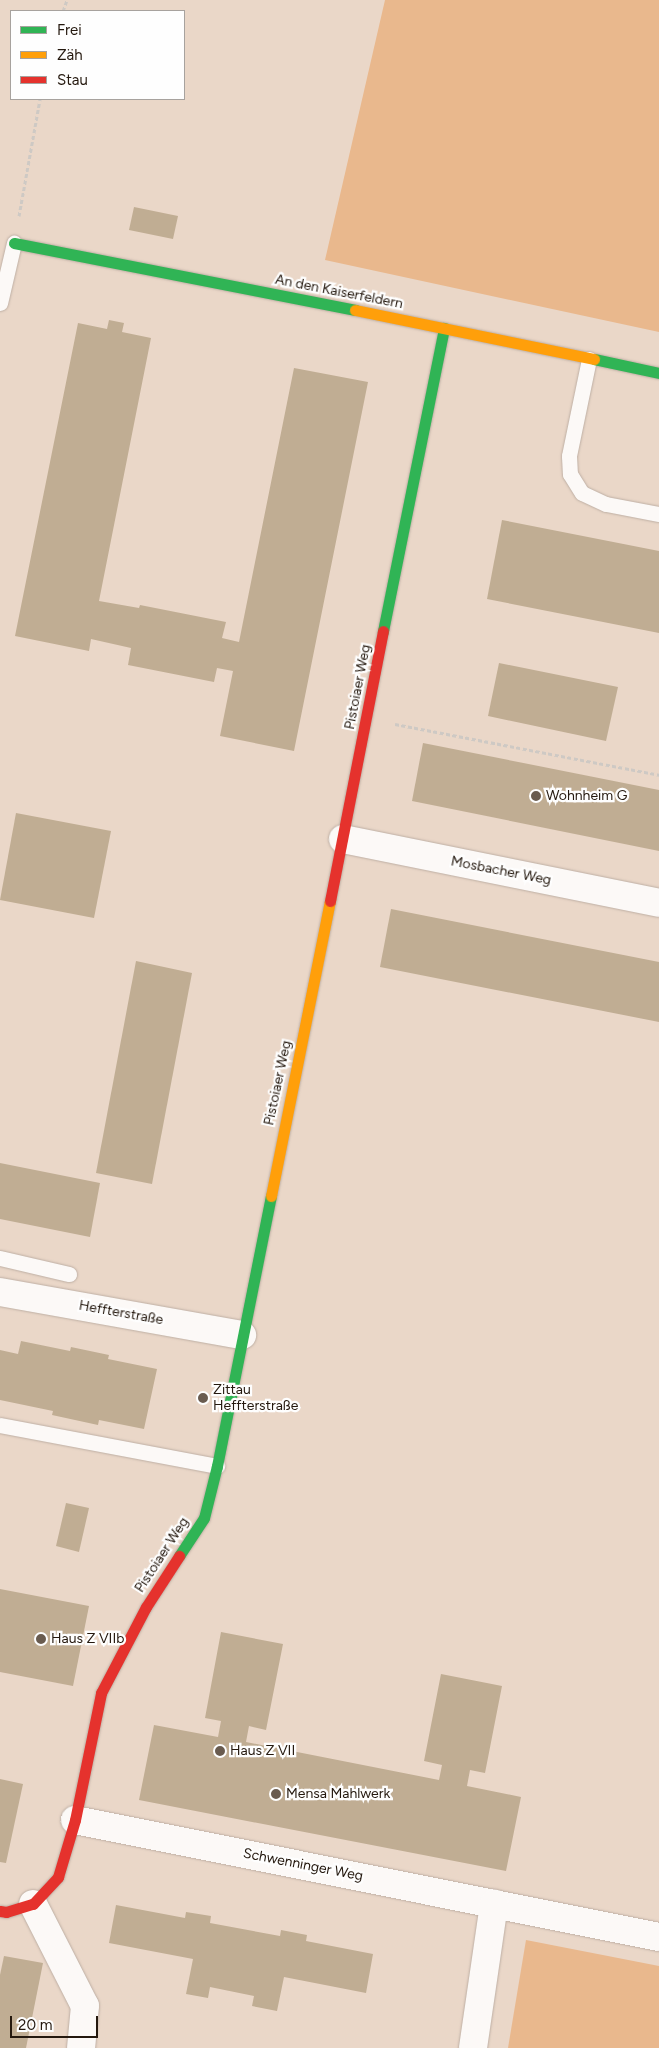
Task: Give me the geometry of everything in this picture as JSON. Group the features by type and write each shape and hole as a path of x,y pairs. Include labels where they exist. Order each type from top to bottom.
{"street":[{"name":"An den Kaiserfeldern","path":"14,244 444,328 659,373"},
{"name":"Pistoiaer Weg","path":"75,1820 101,1693 146,1607 204,1518 217,1466 444,328"},
{"name":"Mosbacher Weg","path":"343,839 659,903"},
{"name":"Heffterstraße","path":"0,1292 242,1335"},
{"name":"Schwenninger Weg","path":"75,1820 659,1937"},
{"path":"0,1911 6,1912 33,1904 58,1876 75,1820"},
{"path":"33,1904 85,2006 81,2048"},
{"path":"473,2048 494,1904"}],"lane":[{"path":"0,303 14,244"},
{"path":"589,358 569,456 570,474 582,493 606,504 659,514"},
{"path":"0,1258 69,1274"},
{"path":"0,1425 217,1466"}],"path":[{"path":"14,244 40,100"},
{"path":"367,718 659,775"}],"shaded area":[{"path":"385,0 659,0 659,332 325,260"},
{"path":"526,1940 659,1966 659,2048 508,2048"}],"building":[{"path":"134,207 178,216 173,239 129,230"},
{"path":"109,320 124,323 122,332 151,338 99,601 139,608 140,605 226,622 222,638 239,642 294,368 368,382 294,751 220,736 233,671 217,668 214,682 128,665 131,648 91,639 89,651 15,636 78,323 107,329"},
{"path":"502,520 659,551 659,633 487,599"},
{"path":"499,663 618,687 606,741 488,716"},
{"name":"Wohnheim G","path":"423,743 659,790 659,851 412,801"},
{"path":"16,813 111,831 94,918 0,900"},
{"path":"391,909 659,962 659,1022 380,967"},
{"path":"136,961 192,973 152,1184 96,1173"},
{"path":"0,1163 100,1183 90,1237 0,1219"},
{"path":"21,1341 70,1351 71,1347 109,1355 108,1359 157,1369 144,1429 99,1420 98,1425 52,1415 53,1411 0,1400 0,1350 18,1354"},
{"path":"66,1503 89,1508 79,1552 56,1546"},
{"name":"Haus Z VIIb","path":"0,1589 89,1606 73,1686 0,1672"},
{"name":"Haus Z VII","path":"221,1632 283,1644 266,1730 249,1726 246,1742 439,1780 442,1765 424,1761 441,1674 502,1686 485,1773 470,1770 467,1786 521,1797 506,1871 139,1800 154,1725 218,1737 221,1721 205,1718"},
{"path":"0,1779 23,1784 6,1863 0,1862"},
{"path":"116,1905 185,1918 186,1912 211,1916 210,1923 280,1936 281,1930 307,1935 306,1941 373,1954 366,1993 284,1977 277,2011 252,2006 254,1996 210,1987 208,1998 186,1994 193,1959 109,1943"},
{"path":"4,1956 43,1963 26,2048 0,2048 0,1975"}],"traffic: fast":[{"path":"14,243 355,310"},
{"path":"383,631 444,328"},
{"path":"594,359 659,373"},
{"path":"179,1556 204,1518 217,1466 271,1196"}],"traffic: slow":[{"path":"355,310 594,359"},
{"path":"271,1196 330,901"}],"traffic: jam":[{"path":"330,901 383,631"},
{"path":"0,1911 6,1912 33,1904 58,1877 75,1820 101,1693 146,1607 179,1556"}],"place":[{"name":"Wohnheim G","path":"536,796"},
{"name":"Zittau Heffterstraße","path":"203,1398"},
{"name":"Haus Z VIIb","path":"41,1639"},
{"name":"Haus Z VII","path":"220,1751"},
{"name":"Mensa Mahlwerk","path":"276,1794"}]}
